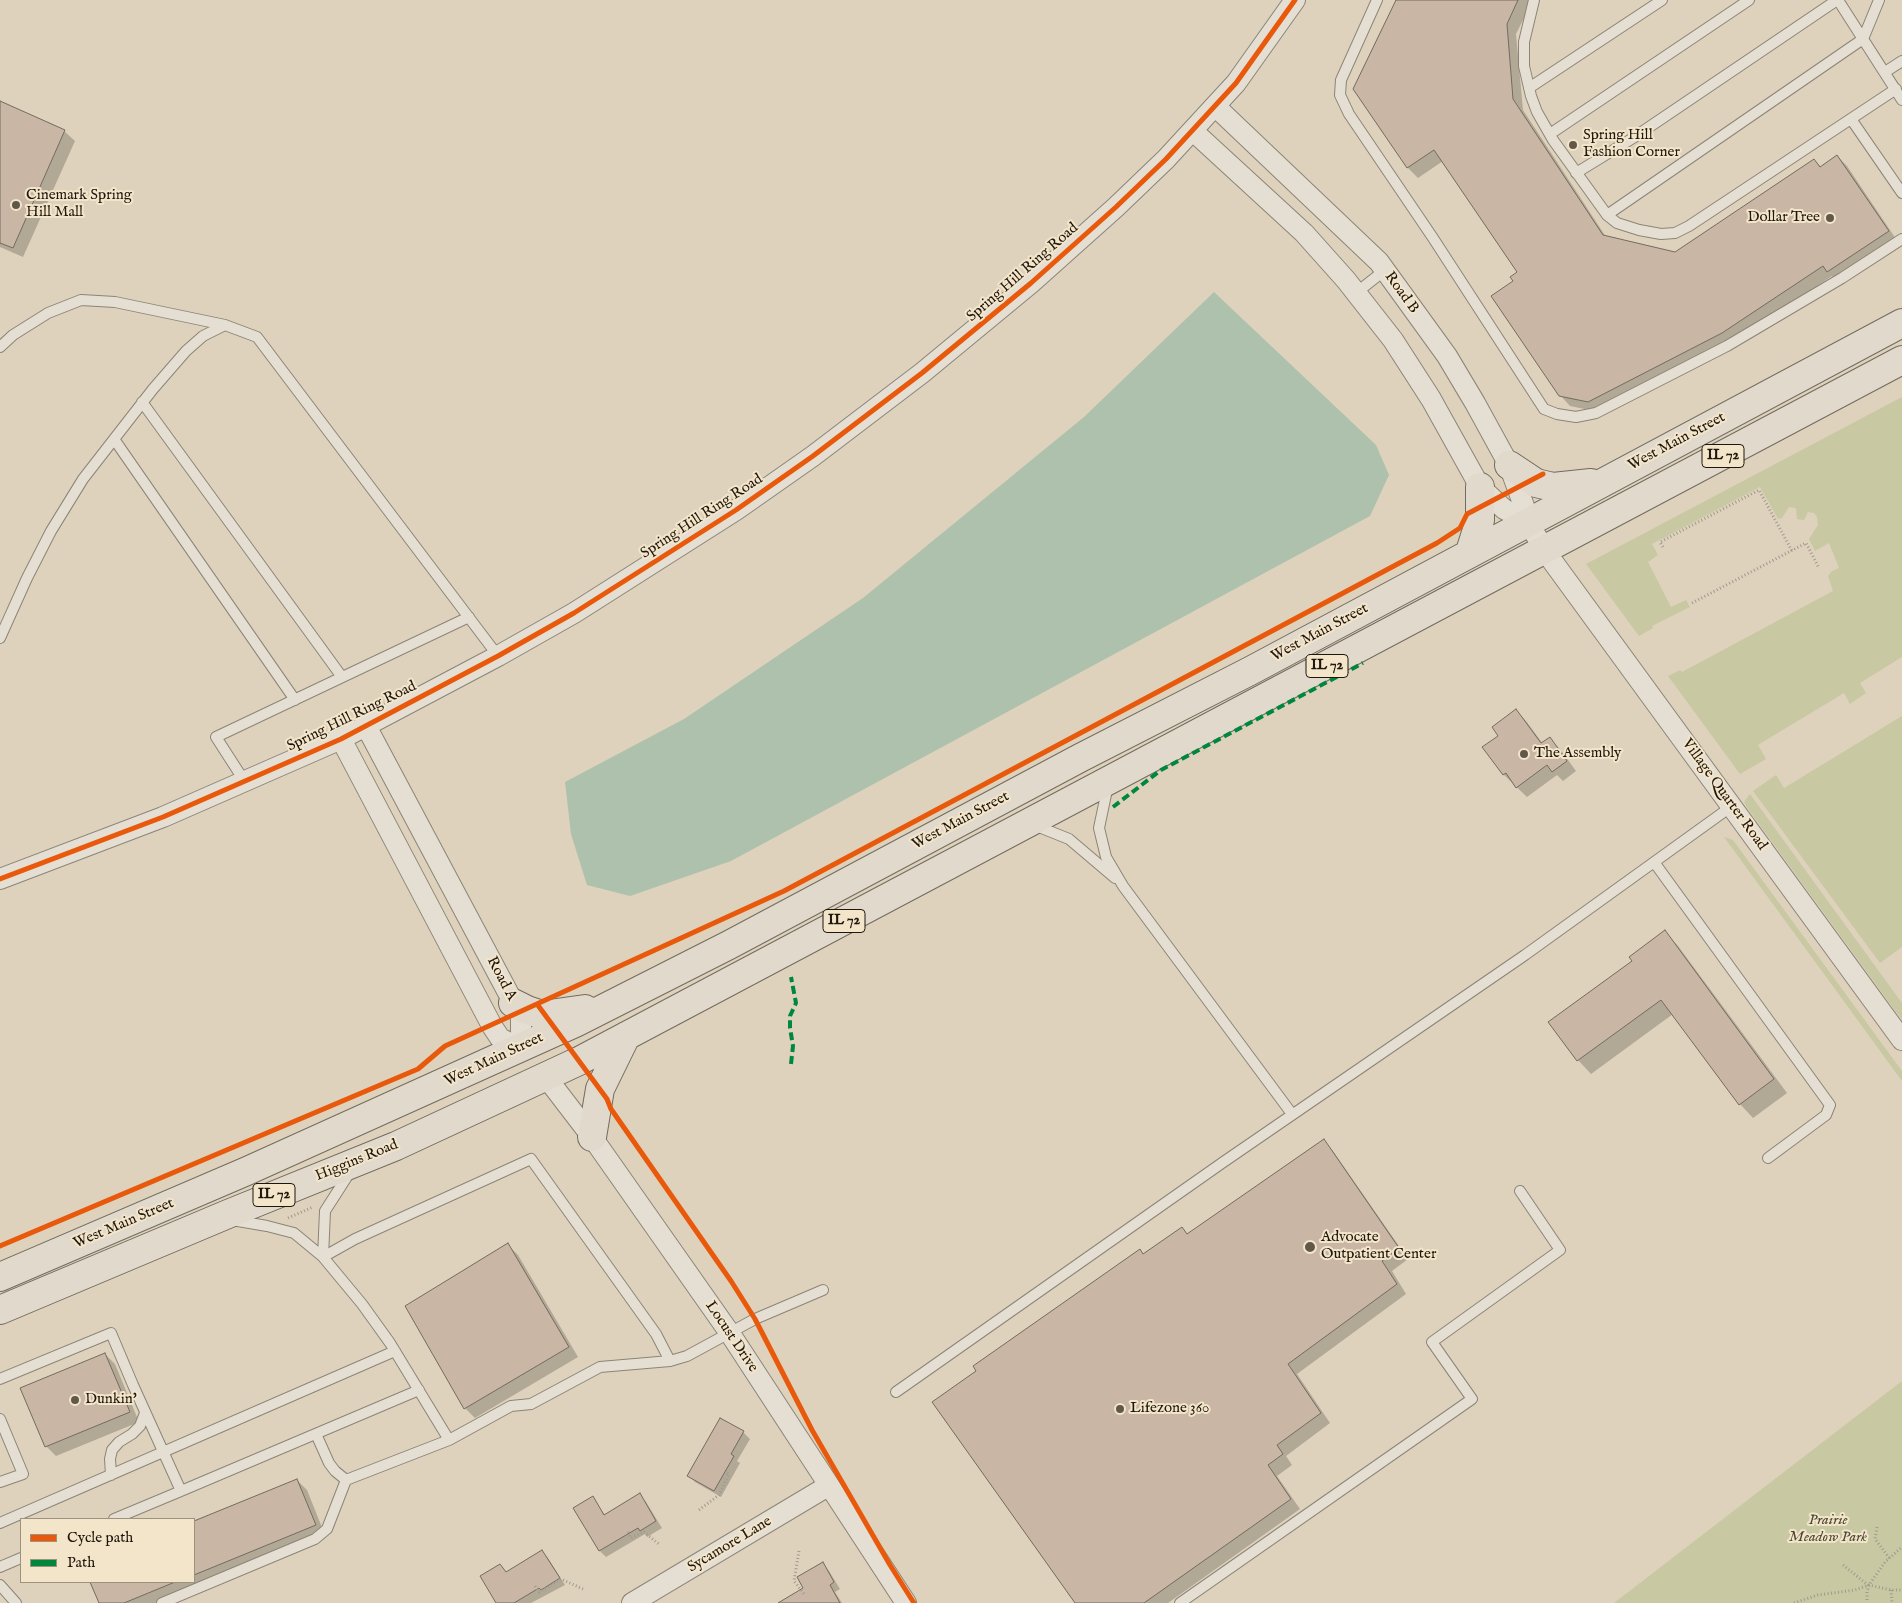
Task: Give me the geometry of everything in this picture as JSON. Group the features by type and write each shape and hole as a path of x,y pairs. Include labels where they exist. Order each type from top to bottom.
{"main road":[{"name":"West Main Street","path":"0,1277 248,1171 609,1006 746,936 1080,758 1250,671 1902,323"},
{"name":"IL 72","path":"546,1077 1020,829 1902,360"},
{"path":"1509,465 1536,483 1553,487 1605,481"},
{"path":"1470,552 1480,520 1480,487"},
{"path":"514,1003 542,1015 609,1006"},
{"path":"592,1137 600,1089 626,1036"},
{"path":"520,1048 546,1077"},
{"name":"Higgins Road","path":"0,1310 396,1146 546,1077"}],"street":[{"name":"Spring Hill Ring Road","path":"0,878 150,822 341,739 498,656 613,589 774,484 922,373 1031,283 1116,207 1216,106 1236,82 1295,0"},
{"name":"Road B","path":"1216,106 1379,262 1385,270 1447,356 1476,403 1509,465 1528,522 1545,551"},
{"path":"1192,131 1304,233 1356,293 1393,340 1431,399 1480,487 1504,509 1528,522"},
{"name":"Village Quarter Road","path":"1545,551 1902,1040"},
{"name":"Road A","path":"341,739 492,1026 500,1038 520,1048 521,1017 366,726"},
{"name":"Locust Drive","path":"546,1077 592,1137 729,1332 906,1603"},
{"name":"Sycamore Lane","path":"632,1603 828,1486"}],"lane":[{"path":"1377,0 1341,80 1340,95 1349,114 1433,238 1544,409 1556,414 1576,417 1596,413 1727,346 1842,278 1902,239"},
{"path":"1534,0 1524,42 1524,66 1529,88 1538,112 1576,173 1607,215 1617,223 1639,230 1661,234 1675,233 1896,89"},
{"path":"1529,88 1662,0"},
{"path":"1550,134 1749,0"},
{"path":"1576,173 1633,138 1837,0 1902,100"},
{"path":"1607,215 1864,40 1880,0"},
{"path":"1885,72 1902,61"},
{"path":"1851,119 1902,192"},
{"path":"1356,293 1385,270"},
{"path":"0,346 13,335 48,313 80,300 115,302 225,325 257,337 498,656"},
{"path":"0,638 5,613 51,530 83,479 142,402 186,351 202,336 225,325"},
{"path":"142,402 342,678"},
{"path":"114,439 295,700"},
{"path":"245,782 216,738 469,617"},
{"path":"1108,782 1099,828 1106,857 1123,886 1292,1114"},
{"path":"896,1392 1292,1114 1518,960 1732,806"},
{"path":"1020,829 1039,827 1069,839 1123,886"},
{"path":"1654,862 1830,1106 1826,1115 1768,1158"},
{"path":"323,1257 355,1239 531,1159 656,1334 670,1361"},
{"path":"323,1257 325,1211 358,1161"},
{"path":"1180,1603 1472,1399 1432,1342 1560,1250 1520,1191"},
{"path":"219,1218 267,1226 294,1233 323,1257 362,1304 395,1351 449,1440"},
{"path":"162,1603 314,1539 327,1529 346,1480 449,1440 511,1406 531,1404 600,1367 670,1361 688,1356 755,1318 823,1290"},
{"path":"0,1380 111,1334 145,1413 182,1491"},
{"path":"0,1523 395,1351"},
{"path":"116,1518 419,1390"},
{"path":"111,1475 110,1459 112,1450 119,1442 132,1434 140,1426 145,1413"},
{"path":"0,1419 23,1474 0,1482"},
{"path":"316,1434 334,1471 346,1480"},
{"path":"0,1567 20,1558"},
{"path":"0,1585 16,1603"}],"path":[{"path":"1664,548 1660,542 1759,490 1792,551"},
{"path":"1692,604 1806,543 1819,568"},
{"path":"286,1219 316,1205"},
{"path":"699,1510 719,1495 729,1475 726,1472"},
{"path":"1877,1527 1875,1539 1890,1559"},
{"path":"628,1532 631,1538 644,1532 660,1544"},
{"path":"1868,1600 1866,1592 1869,1586 1902,1547"},
{"path":"799,1552 794,1581 805,1595"},
{"path":"1844,1565 1869,1586"},
{"path":"535,1586 540,1592 562,1579 583,1589"},
{"path":"1794,1603 1818,1595 1855,1590 1869,1586 1902,1590"},
{"path":"1891,1590 1892,1603"}],"green space":[{"path":"1902,397 1902,657 1860,683 1866,693 1850,704 1844,693 1758,745 1766,759 1740,774 1668,676 1680,670 1682,672 1833,591 1828,576 1832,571 1839,568 1829,543 1815,551 1809,539 1818,525 1817,517 1814,513 1808,512 1804,520 1797,519 1796,508 1789,507 1782,518 1778,519 1760,487 1652,544 1658,555 1648,562 1671,607 1686,600 1690,607 1652,626 1653,628 1639,636 1586,564"},
{"path":"1902,716 1902,947 1880,963 1753,791 1776,775 1784,788"},
{"path":"1750,794 1902,1003 1902,1020 1748,809 1744,802"},
{"path":"1724,837 1733,840 1902,1071 1902,1081"},
{"name":"Prairie Meadow Park","path":"1902,1381 1902,1603 1614,1603"}],"shaded area":[{"path":"1214,292 1376,445 1389,475 1370,516 731,861 630,896 587,885 571,834 565,782 684,719 863,598 1084,417"}],"building":[{"path":"1396,0 1518,0 1507,24 1513,99 1603,235 1675,252 1814,159 1820,167 1837,155 1889,231 1827,272 1823,266 1722,333 1588,402 1559,396 1491,296 1513,281 1510,277 1517,272 1434,150 1407,168 1353,89"},
{"name":"Cinemark Spring Hill Mall","path":"0,101 65,130 13,248 0,243"},
{"name":"The Assembly","path":"1516,709 1541,743 1550,737 1567,761 1552,772 1547,765 1516,788 1506,773 1503,775 1482,747 1498,736 1492,727"},
{"path":"1665,930 1774,1079 1739,1105 1661,1000 1577,1061 1548,1022 1632,961 1629,957"},
{"path":"1324,1139 1399,1248 1382,1261 1397,1284 1288,1364 1321,1413 1277,1445 1283,1454 1268,1465 1291,1499 1144,1603 1075,1603 932,1402 976,1371 973,1366 1140,1249 1143,1254 1182,1227 1187,1234"},
{"path":"508,1243 569,1347 464,1409 405,1306"},
{"name":"Dunkin'","path":"105,1353 130,1412 45,1447 20,1388"},
{"path":"720,1418 744,1431 731,1454 734,1456 714,1491 687,1476"},
{"path":"297,1479 316,1525 195,1575 195,1521"},
{"path":"640,1493 656,1521 640,1531 638,1528 599,1551 573,1508 593,1496 604,1515"},
{"path":"542,1550 560,1578 514,1603 496,1603 480,1576 500,1564 506,1572"},
{"path":"823,1562 834,1582 830,1585 840,1603 778,1603 803,1588 797,1577"},
{"path":"90,1583 173,1583 124,1603 99,1603"}],"marked path":[{"path":"1113,807 1161,770 1363,663"},
{"path":"791,977 796,1003 790,1016 793,1046 791,1064"}],"cycle path":[{"path":"0,879 163,817 341,739 498,656 574,613 736,510 813,456 922,373 1031,283 1116,207 1166,159 1236,83 1295,0"},
{"path":"0,1246 418,1069 445,1046 784,891 1437,543 1460,528 1467,514 1543,474"},
{"path":"537,1004 607,1099 611,1109 731,1281 755,1319 812,1430 914,1603"}],"place":[{"name":"Spring Hill Fashion Corner","path":"1573,145"},
{"name":"Cinemark Spring Hill Mall","path":"16,205"},
{"name":"Dollar Tree","path":"1830,218"},
{"name":"The Assembly","path":"1524,754"},
{"name":"Advocate Outpatient Center","path":"1310,1247"},
{"name":"Dunkin'","path":"75,1400"},
{"name":"Lifezone 360","path":"1120,1409"}]}
